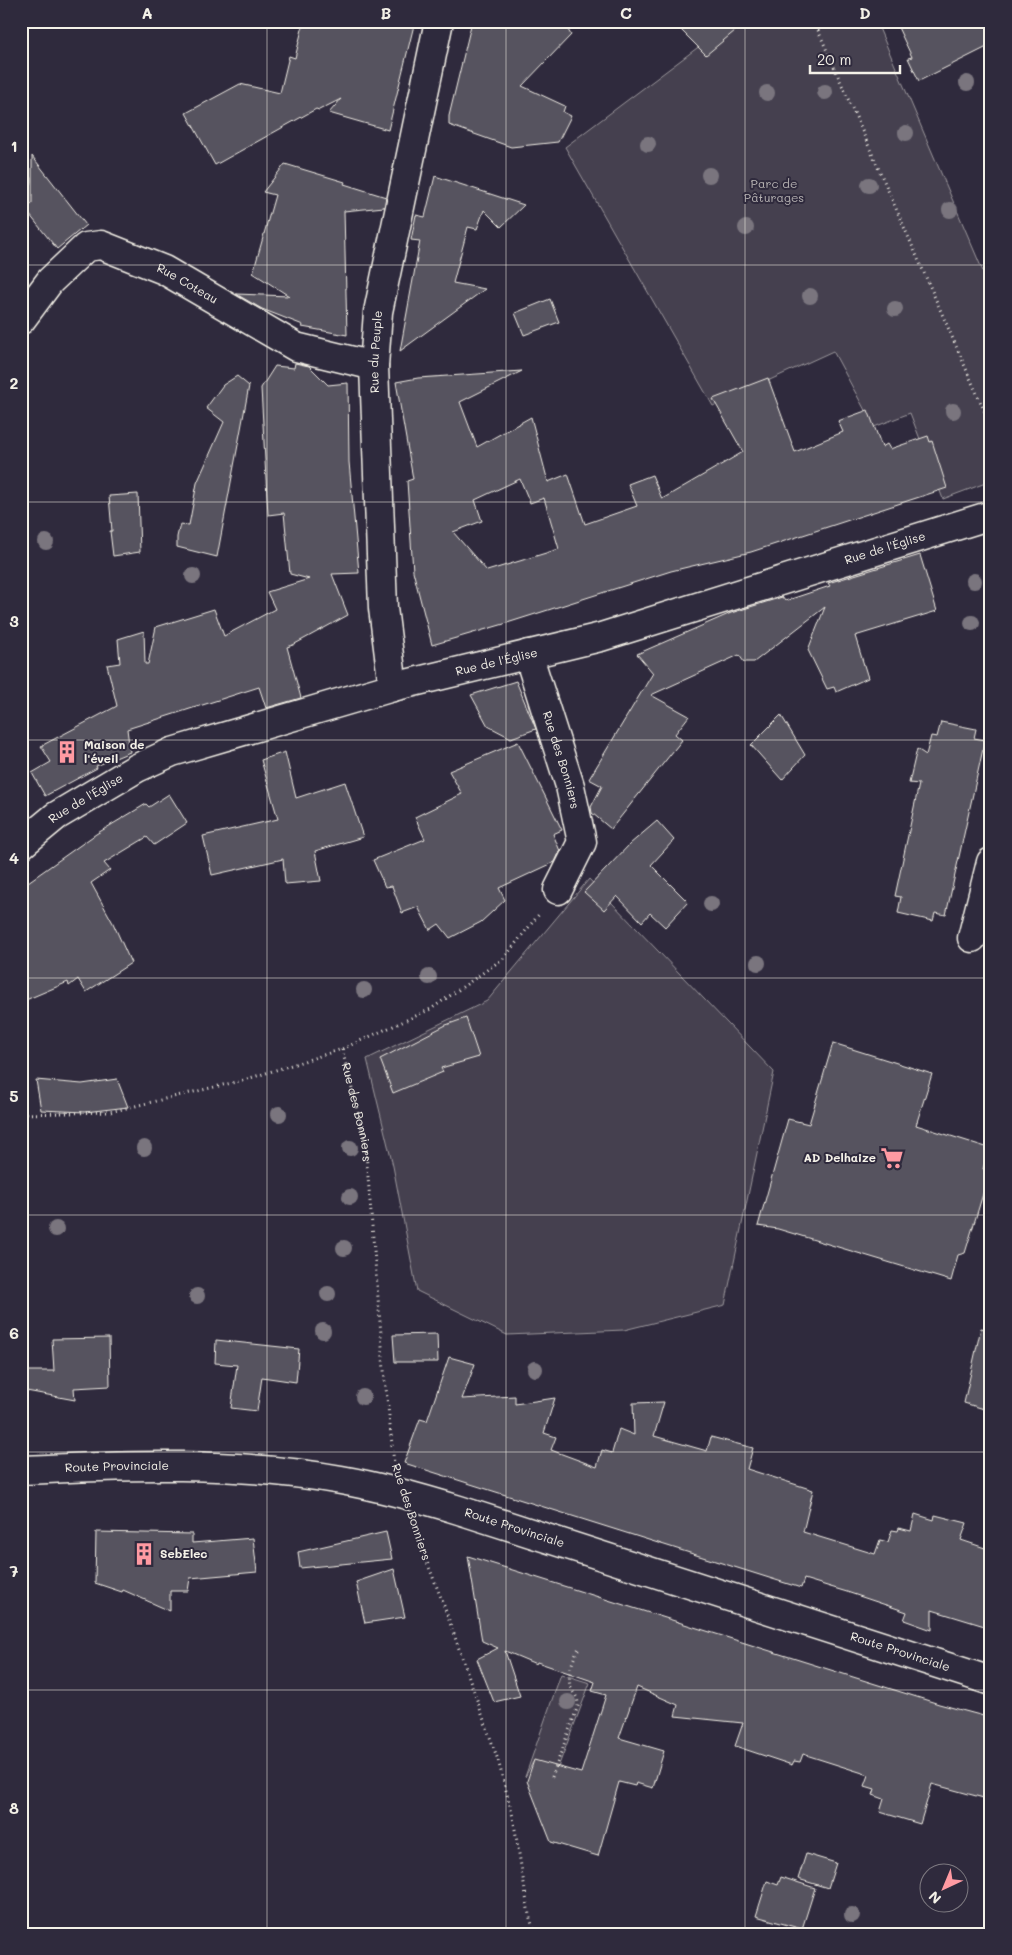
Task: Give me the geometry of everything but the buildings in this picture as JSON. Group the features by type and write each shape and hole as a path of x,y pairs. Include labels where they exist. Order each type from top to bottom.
{"street":[{"name":"Rue du Peuple","path":"393,687 383,608 374,366 378,312 439,21"},
{"name":"Rue Coteau","path":"21,320 50,281 86,247 101,245 164,270 296,348 374,366"},
{"name":"Rue de l'Église","path":"21,845 56,816 137,768 172,752 393,687 601,636 991,515"},
{"name":"Rue des Bonniers","path":"528,654 570,786 582,842 558,890"},
{"path":"972,938 991,862"},
{"name":"Route Provinciale","path":"21,1470 123,1466 230,1468 339,1479 403,1493 991,1681"}],"path":[{"path":"814,21 991,426"},
{"name":"Rue des Bonniers","path":"21,1114 110,1112 244,1080 342,1049 431,1010 504,958 558,890"},
{"name":"Rue des Bonniers","path":"342,1049 365,1141 385,1380 394,1462 416,1535 443,1603 498,1760 513,1817 529,1915 535,1934"},
{"path":"552,1777 578,1706 578,1697 570,1686 569,1680 579,1648"}],"green space":[{"name":"Parc de Pâturages","path":"733,21 876,21 991,290 991,481 943,499 910,413 874,427 833,351 713,406 565,147"},
{"path":"589,879 774,1072 725,1305 624,1330 507,1335 417,1291 393,1166 367,1059 487,1001"},
{"path":"561,1674 590,1683 554,1778 547,1766 533,1762 525,1777"}],"place":[{"name":"Maison de l'éveil","path":"67,752"},
{"name":"AD Delhaize","path":"892,1158"},
{"name":"SebElec","path":"144,1554"}]}
